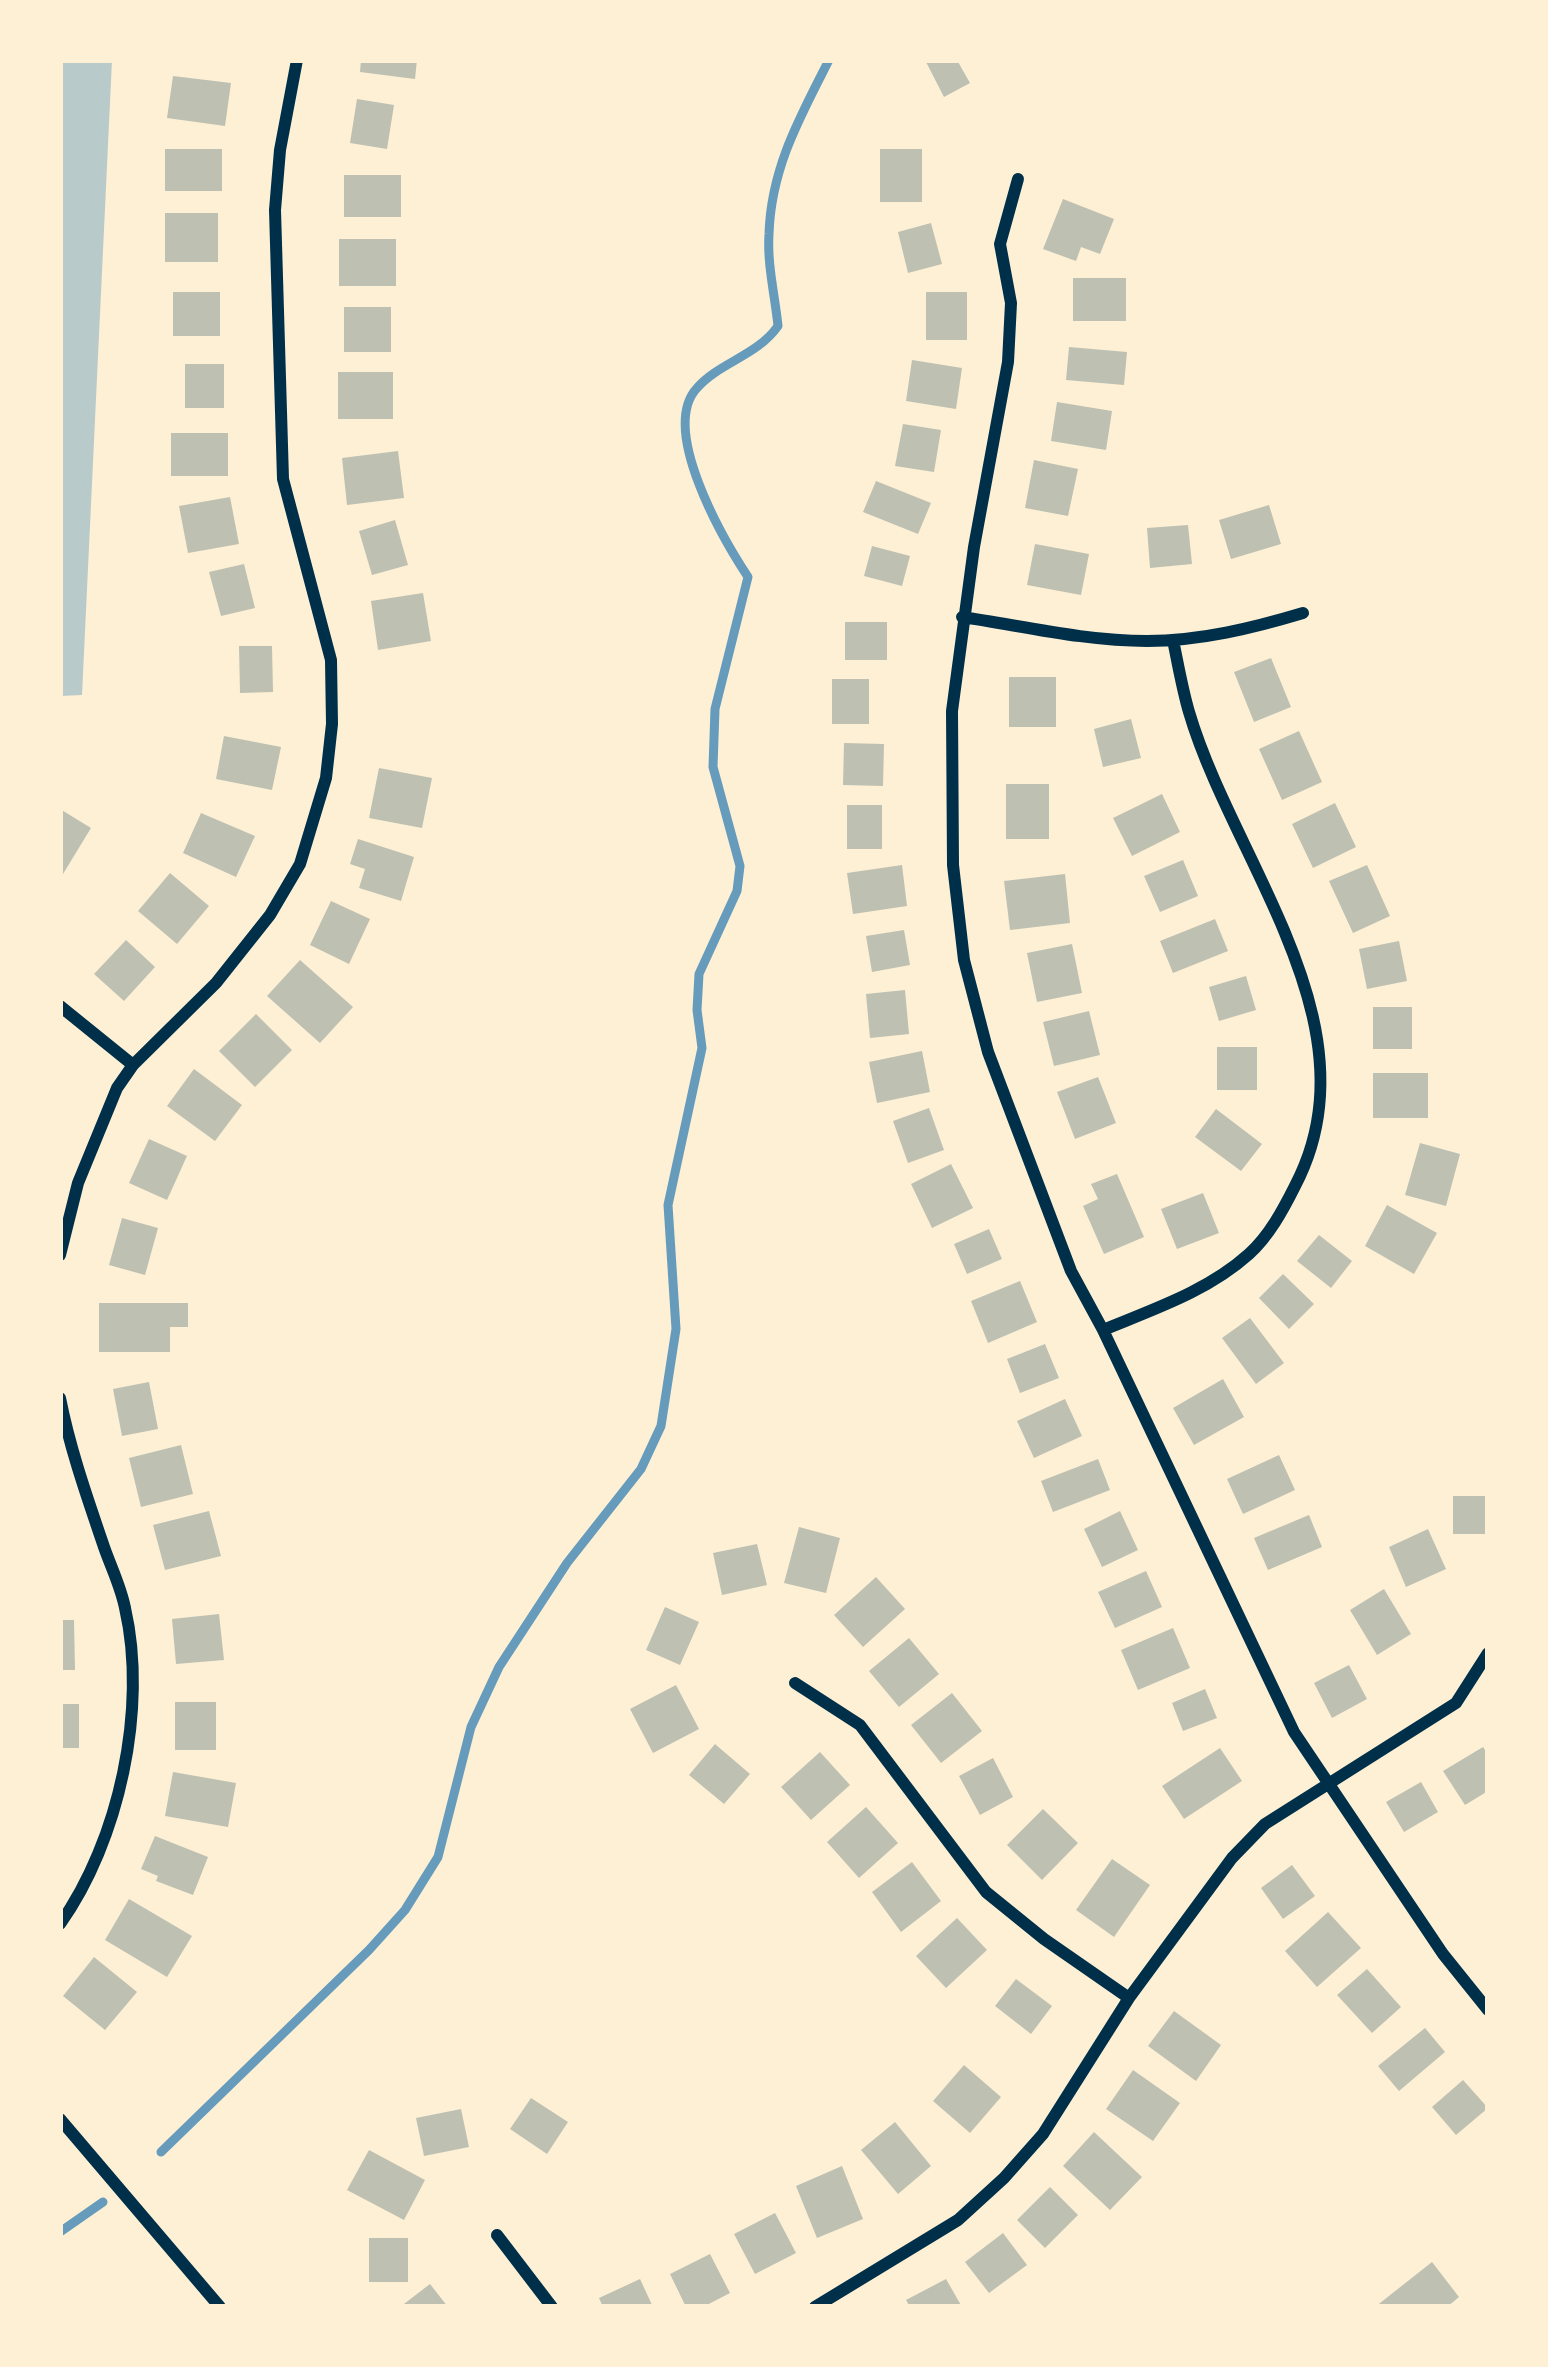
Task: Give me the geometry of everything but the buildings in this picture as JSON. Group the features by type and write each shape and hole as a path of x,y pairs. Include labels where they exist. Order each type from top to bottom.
{"street":[{"path":"60,1255 78,1183 117,1088 261,928 300,864 326,778 332,724 331,660 283,479 275,210 280,150 297,60"},
{"path":"1018,179 1000,244 1011,303 1008,362 962,617 952,711 953,865 964,960 988,1052 1071,1271 1294,1732 1443,1954 1488,2010"},
{"path":"962,617 1099,639 1173,640 1252,628 1303,613"},
{"path":"1103,1330 1197,1291 1250,1253 1280,1216 1304,1168 1319,1118 1321,1069 1310,999 1189,713 1173,640"},
{"path":"60,1006 133,1065"},
{"path":"60,1397 70,1450 126,1608 131,1718 106,1839 60,1924"},
{"path":"815,2307 958,2219 1004,2178 1043,2134 1129,1998 1232,1858 1265,1824 1456,1703 1488,1653"},
{"path":"795,1683 860,1725 986,1892 1129,1998"},
{"path":"60,2119 220,2307"},
{"path":"497,2235 551,2307"}],"shaded area":[{"path":"60,60 112,60 82,695 60,696"}],"waterway":[{"path":"161,2152 405,1910 438,1857 471,1727 499,1667 567,1563 641,1469 661,1426 676,1329 668,1205 702,1048 699,974 737,891 740,866 713,767 715,709 748,577 699,484 685,429 687,406 706,379 760,345 778,326 769,245 775,187 789,144 829,60"},
{"path":"60,2232 103,2202"}]}
